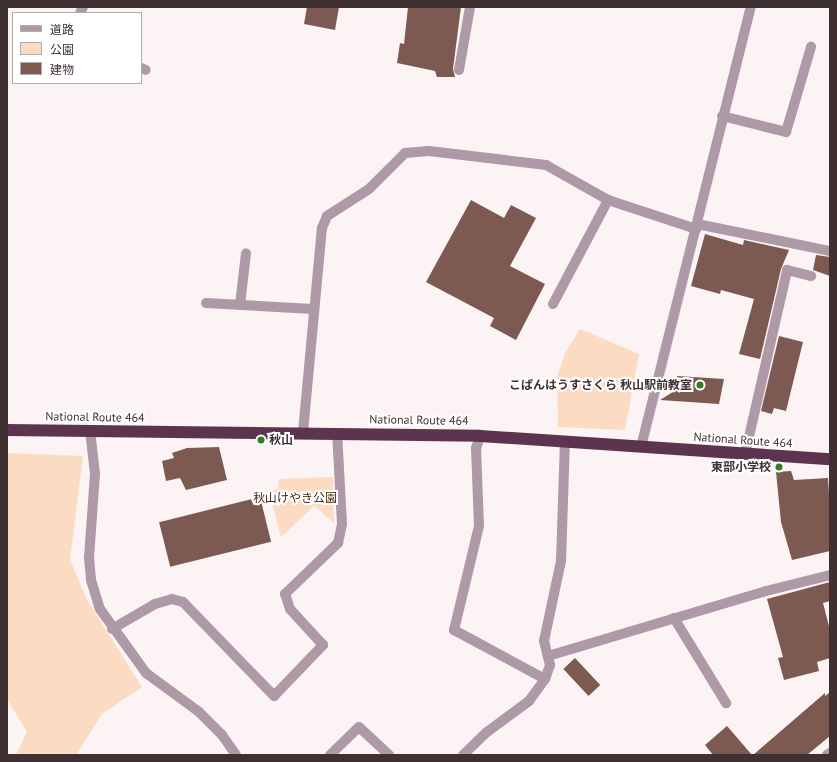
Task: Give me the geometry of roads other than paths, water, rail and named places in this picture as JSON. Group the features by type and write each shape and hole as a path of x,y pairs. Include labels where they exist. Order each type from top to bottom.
{"highway":[{"name":"National Route 464","path":"7,430 303,432 480,436 830,459"}],"street":[{"path":"459,70 470,7"},
{"path":"640,447 697,227 722,116 751,7"},
{"path":"722,116 786,132 811,47"},
{"path":"303,432 318,252 327,216 369,189 405,153 429,151 546,165 564,177 608,200 697,227 830,251"},
{"path":"553,304 608,200"},
{"path":"240,305 246,253"},
{"path":"745,454 787,270 811,276"},
{"path":"206,303 313,309"},
{"path":"90,430 95,474 89,557 91,580 100,609 112,629 146,673 199,712 222,735 236,755"},
{"path":"112,629 155,604 172,599 183,602 274,696 323,645 290,609 285,594 338,543 342,524 337,433"},
{"path":"480,436 476,448 479,526 454,630 545,679"},
{"path":"463,755 487,732 529,701 545,679 550,665 544,641 561,561 565,441"},
{"path":"548,656 674,618 830,575"},
{"path":"674,618 726,703"},
{"path":"330,755 359,727 389,755"}],"place":[{"name":"こぱんはうすさくら 秋山駅前教室","path":"700,385"},
{"name":"秋山","path":"261,440"},
{"name":"東部小学校","path":"779,467"}],"park label":[{"name":"秋山けやき公園","path":"295,498"}]}
